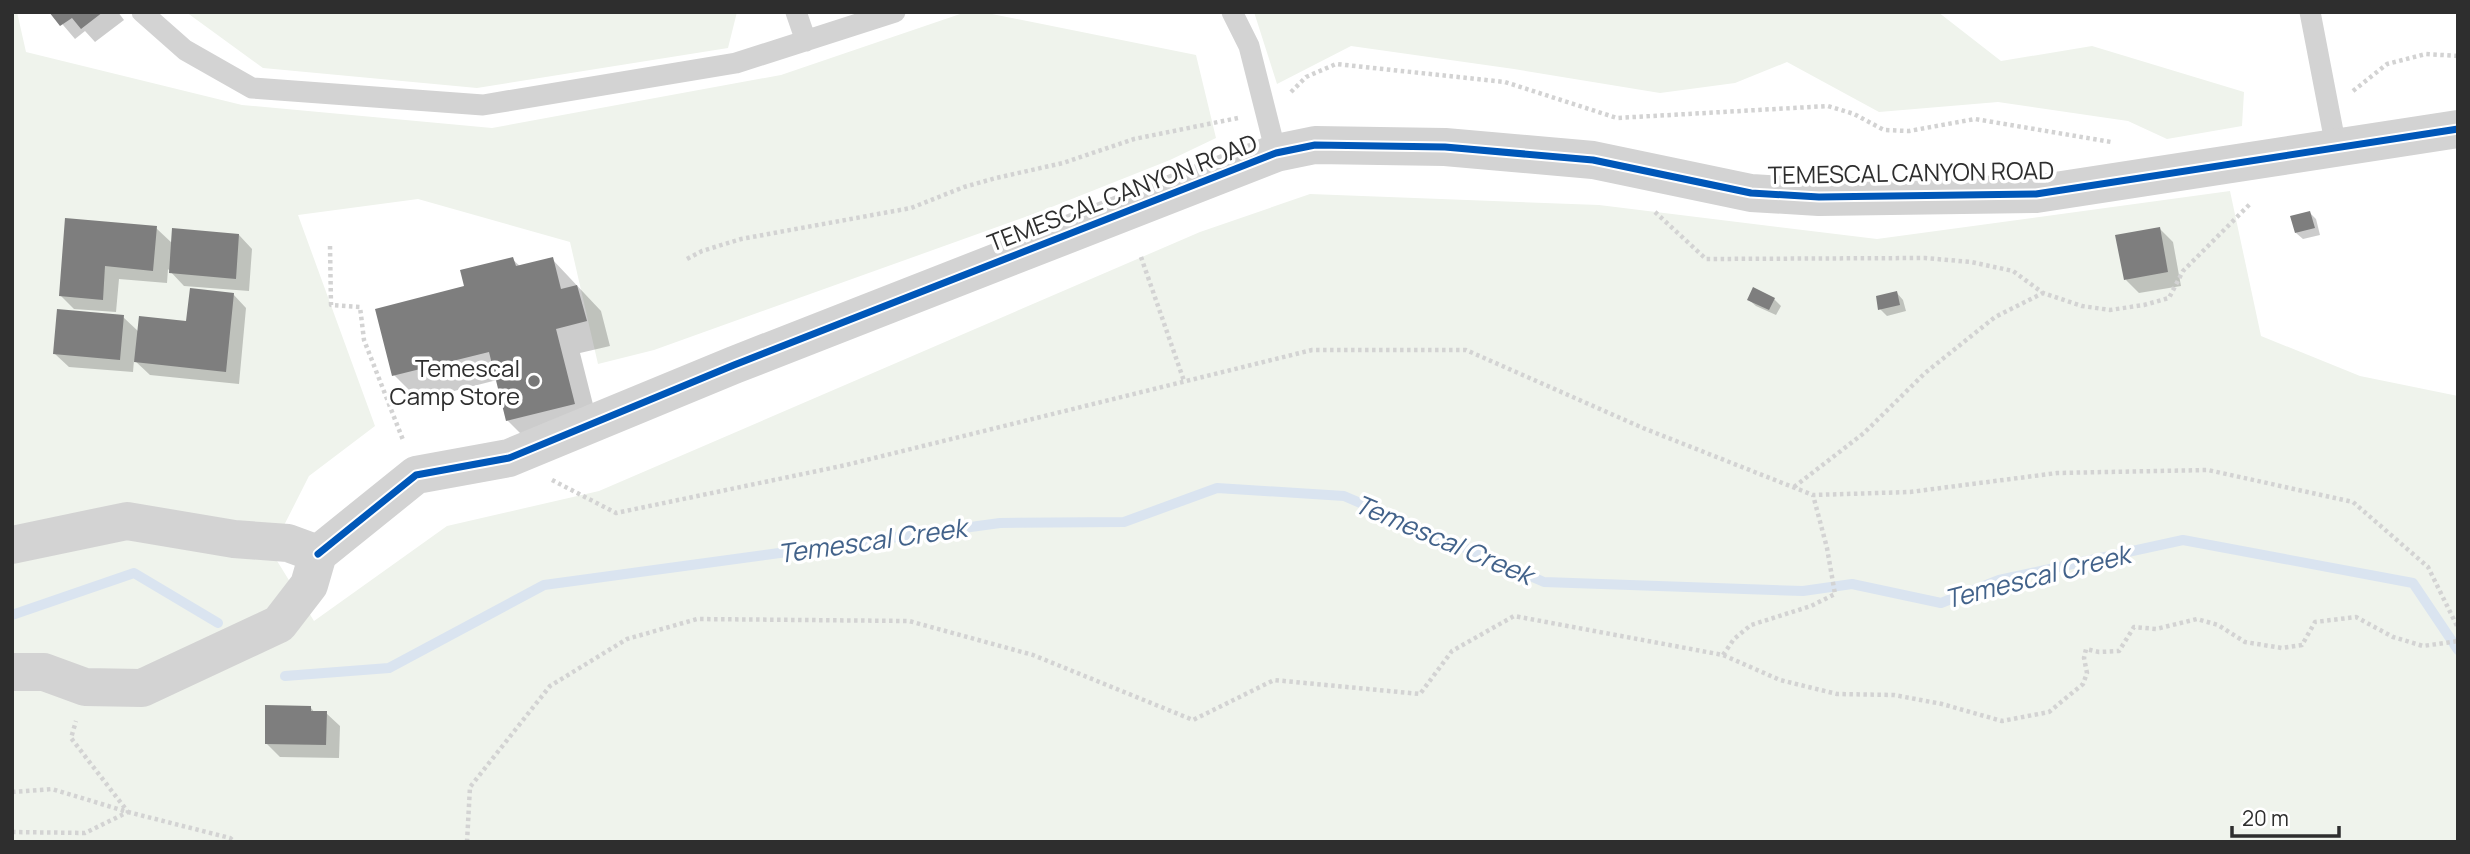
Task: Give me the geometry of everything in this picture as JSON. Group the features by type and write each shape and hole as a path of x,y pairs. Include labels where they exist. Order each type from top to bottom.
{"street":[{"name":"TEMESCAL CANYON ROAD","path":"318,554 416,475 509,458 734,365 1276,153 1315,145 1444,147 1593,160 1751,193 1819,197 2036,194 2458,129"},
{"path":"12,545 127,521 234,539 288,543 318,554 310,585 279,624 142,688 85,687 44,672 12,672"}],"lane":[{"path":"142,12 185,50 252,88 483,105 736,62 895,12"},
{"path":"796,12 806,41"},
{"path":"1232,12 1249,46 1276,153"},
{"path":"2310,12 2336,147"}],"path":[{"path":"2328,104 2357,90 2387,64 2426,54 2458,56"},
{"path":"1283,100 1306,76 1336,64 1505,82 1617,118 1828,106 1854,114 1884,130 1909,131 1975,119 2122,144"},
{"path":"687,259 702,251 740,239 911,208 996,178 1063,163 1134,139 1245,116"},
{"path":"1648,206 1706,259 1925,258 1971,262 2013,271 2043,293 2082,306 2110,310 2169,298 2183,271 2251,203"},
{"path":"330,246 331,305 360,307 365,340 389,404"},
{"path":"1141,257 1184,381"},
{"path":"1793,487 1864,433 1925,373 1995,317 2043,293"},
{"path":"509,458 616,513 846,466 1312,350 1466,350 1643,428 1813,495 1910,492 2057,473 2208,470 2353,502 2428,566 2458,628"},
{"path":"1723,655 1734,639 1751,625 1811,606 1835,594 1827,548 1813,495"},
{"path":"467,842 470,787 550,686 627,639 697,619 909,621 1033,655 1193,720 1274,680 1420,694 1452,651 1514,616 1723,655 1780,680 1837,694 1894,695 1942,704 2002,721 2049,712 2083,684 2087,673 2084,658 2086,649 2099,652 2119,651 2134,627 2156,629 2197,619 2218,625 2245,642 2283,648 2302,645 2315,622 2356,617 2403,640 2423,646 2457,641"},
{"path":"85,687 71,738 128,812"},
{"path":"12,792 52,789 230,838 235,842"},
{"path":"12,832 85,833 128,812"}],"shaded area":[{"path":"12,12 17,12 26,52 242,105 492,128 781,75 966,12 982,12 1196,55 1216,138 1170,160 1039,212 654,350 598,364 570,242 418,199 298,215 375,426 309,476 271,551 314,621 447,526 599,491 1200,232 1310,194 1599,205 1877,239 2230,191 2261,336 2360,376 2458,396 2458,842 12,842"},
{"path":"186,12 737,12 728,48 477,88 263,68"},
{"path":"1254,12 1938,12 2001,61 2092,46 2244,92 2242,126 2167,139 2128,121 1998,102 1879,112 1787,62 1735,83 1660,93 1351,46 1277,84"}],"building":[{"path":"49,12 103,12 81,29 72,18 60,26"},
{"path":"2310,211 2315,228 2295,233 2290,216"},
{"path":"65,218 157,226 153,271 105,266 103,300 59,296"},
{"path":"2160,227 2168,272 2124,280 2115,235"},
{"path":"172,228 239,234 236,279 169,273"},
{"path":"513,257 516,266 553,257 561,289 577,285 587,321 556,329 575,404 506,421 489,352 392,376 375,309 464,286 460,270"},
{"path":"1753,287 1775,298 1769,310 1747,300"},
{"path":"190,288 234,293 226,372 134,362 139,316 186,321"},
{"path":"1897,291 1900,305 1878,310 1876,296"},
{"path":"57,309 124,315 120,360 53,354"},
{"path":"265,705 311,706 311,711 327,711 326,745 265,744"}],"waterway":[{"name":"Temescal Creek","path":"285,676 389,668 544,585 1000,523 1124,522 1217,488 1344,496 1544,582 1803,591 1852,584 1941,603 1999,580 2183,540 2413,583 2458,650"},
{"name":"Temescal Creek","path":"12,615 134,573 218,623"}],"cycle path":[{"path":"318,554 416,475 509,458 734,365 1276,153 1315,145 1445,147 1593,160 1751,193 1819,197 2036,194 2458,129"}],"place":[{"name":"Temescal Camp Store","path":"534,381"}]}
